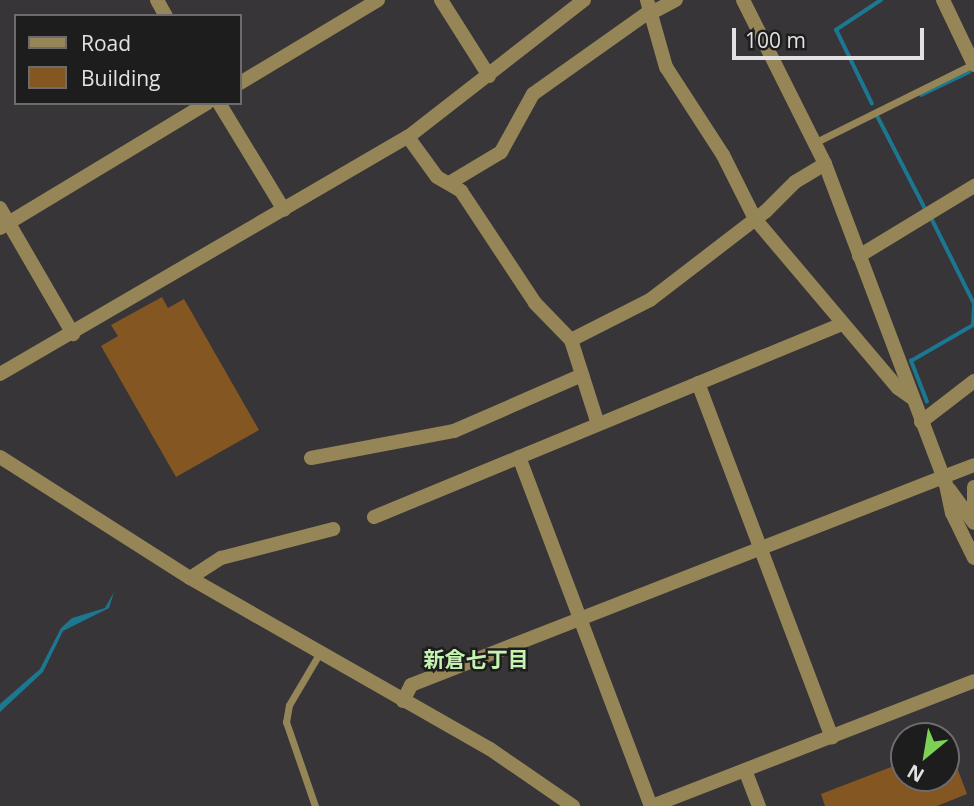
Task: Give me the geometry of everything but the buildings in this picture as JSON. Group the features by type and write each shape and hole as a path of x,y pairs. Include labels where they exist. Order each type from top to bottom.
{"street":[{"path":"242,82 378,0"},
{"path":"441,0 489,76"},
{"path":"0,374 408,137 584,0"},
{"path":"451,182 501,152 533,94 651,7 676,0"},
{"path":"743,0 825,164 945,481 953,513 974,558"},
{"path":"943,0 974,64"},
{"path":"651,7 656,45 666,66 723,155 755,219 898,388 911,397"},
{"path":"4,225 204,105"},
{"path":"220,105 284,210"},
{"path":"408,137 437,177 451,182 535,303 571,340 598,424"},
{"path":"571,340 650,300 755,219 795,181 825,164"},
{"path":"859,256 974,186"},
{"path":"0,208 4,225 73,334"},
{"path":"374,517 842,324"},
{"path":"311,458 454,430 582,375"},
{"path":"921,422 974,381"},
{"path":"698,383 832,738"},
{"path":"0,457 190,578 542,781 573,806"},
{"path":"519,457 652,806 974,681"},
{"path":"403,701 411,685 945,481 974,465"},
{"path":"945,481 974,522"},
{"path":"974,487 974,522"},
{"path":"190,578 221,558 333,529"},
{"path":"745,770 759,806"}],"lane":[{"path":"814,143 974,64"},
{"path":"315,806 286,722 289,705 319,654"}],"water":[{"path":"114,592 109,608 63,631 43,672 0,712 0,704 40,669 61,628 72,618 105,608"}],"waterway":[{"path":"872,104 836,30 881,0"},
{"path":"921,95 969,72"},
{"path":"877,115 925,208"},
{"path":"927,402 911,361 973,325 974,304 931,218"}],"district":[{"name":"新倉七丁目","path":"476,659"}]}
